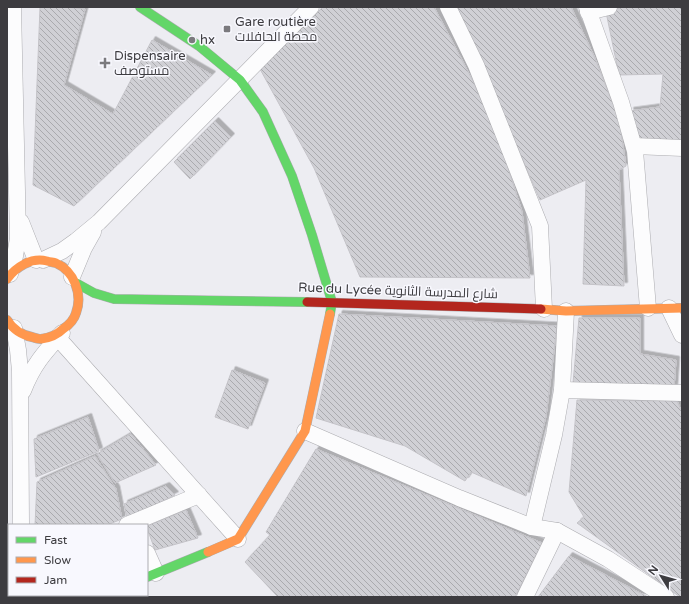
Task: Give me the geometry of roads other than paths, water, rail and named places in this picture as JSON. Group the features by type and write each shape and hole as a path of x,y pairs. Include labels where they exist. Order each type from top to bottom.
{"street":[{"path":"8,276 15,256 18,238 12,7"},
{"path":"140,7 199,46 240,80 263,112 292,176 312,235 332,302 305,431 238,539 151,575 148,558"},
{"path":"8,276 17,268 26,263 40,260 62,251 99,222 311,7"},
{"path":"448,7 476,65 540,226 544,309"},
{"path":"609,7 588,10 621,102 634,146 648,308"},
{"path":"634,146 682,148"},
{"path":"17,213 40,260"},
{"path":"9,324 26,336 40,339 54,336 66,329 77,311 79,302 78,292 74,280 84,248 99,222"},
{"name":"Rue du Lycée شارع المدرسة الثانوية","path":"40,260 54,263 64,268 74,280 86,290 98,296 114,299 332,302 566,311 676,308"},
{"name":"Rue du Lycée شارع المدرسة الثانوية","path":"102,304 114,299"},
{"path":"676,308 682,335"},
{"path":"532,527 554,435 562,390 566,311"},
{"path":"20,398 27,379 36,363 66,329 84,314"},
{"path":"9,324 18,350 20,371 21,524"},
{"path":"66,329 199,495 238,539"},
{"path":"562,390 682,393"},
{"path":"305,431 459,498 532,527 557,531 608,559 666,597"},
{"path":"132,524 199,495"},
{"path":"525,597 557,531"}],"place":[{"name":"Gare routière محطة الحافلات","path":"227,29"},
{"name":"hx","path":"192,40"},
{"name":"Dispensaire مستوصف","path":"105,63"}]}
